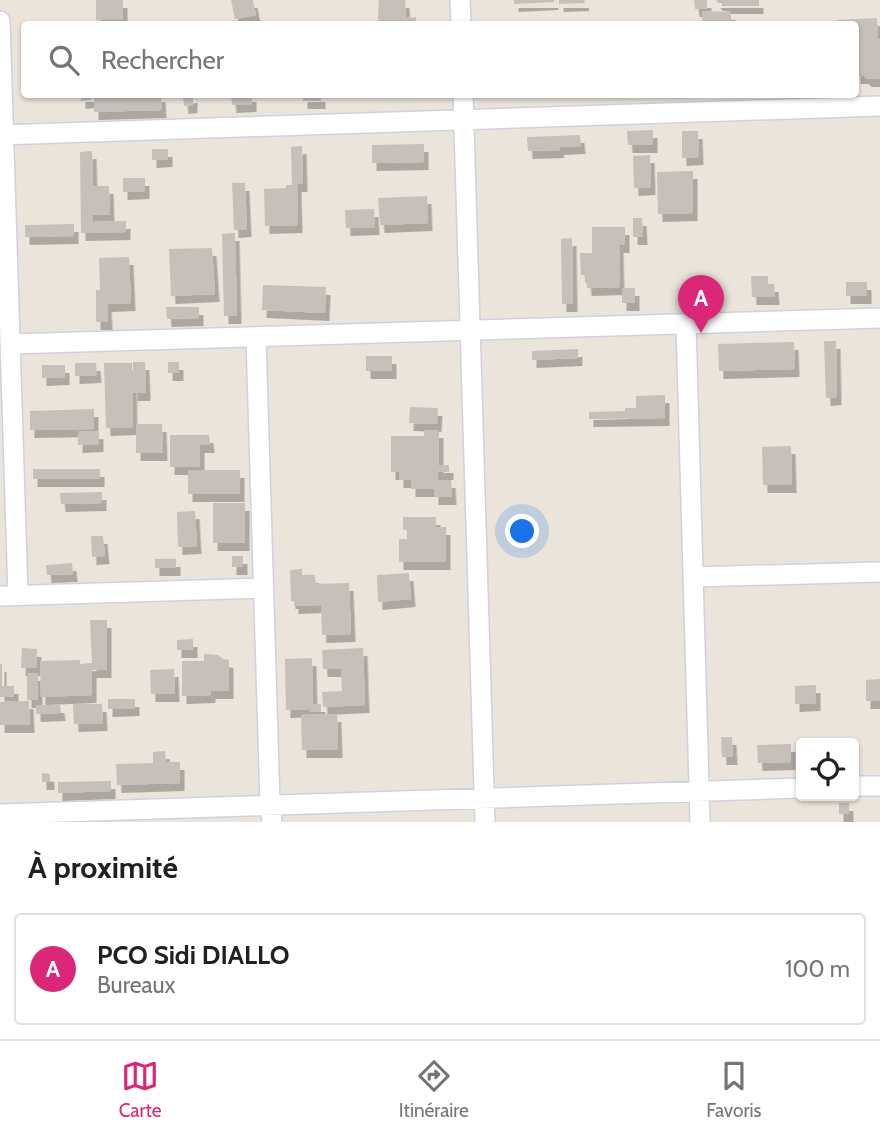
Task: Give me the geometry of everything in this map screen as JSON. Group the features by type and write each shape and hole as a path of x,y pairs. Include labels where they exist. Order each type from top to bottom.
{"street":[{"path":"460,0 461,21"},
{"path":"0,21 10,344 9,596 263,588"},
{"path":"463,98 485,822"},
{"path":"2,135 880,106"},
{"path":"10,344 880,318"},
{"path":"685,324 700,822"},
{"path":"256,337 271,813"},
{"path":"693,577 880,572"},
{"path":"859,786 880,786"},
{"path":"0,814 271,813 484,797 796,788"}],"building":[{"path":"96,0 123,0 123,20 96,20"},
{"path":"231,0 253,0 256,15 235,19"},
{"path":"379,0 405,0 406,18 416,17 416,21 379,21"},
{"path":"514,0 554,0 554,2 514,4"},
{"path":"559,0 584,0 585,3 559,4"},
{"path":"694,0 707,0 707,9 695,9"},
{"path":"716,0 759,0 759,6 722,6 722,3"},
{"path":"702,11 731,12 731,21 702,21"},
{"path":"877,18 880,79 859,76 859,21 838,20"},
{"path":"94,98 161,98 162,110 94,112"},
{"path":"183,98 193,98 193,105 184,106"},
{"path":"231,98 252,98 252,104 232,105"},
{"path":"303,98 321,98 321,101 303,101"},
{"path":"653,130 653,145 628,145 627,131"},
{"path":"682,131 698,131 699,157 682,158"},
{"path":"580,135 581,146 528,151 527,137"},
{"path":"424,144 424,162 372,163 372,145"},
{"path":"302,146 303,184 297,184 298,225 265,226 264,189 286,188 286,185 292,185 291,147"},
{"path":"152,149 168,149 168,159 152,160"},
{"path":"92,151 93,186 109,186 110,215 93,215 93,222 126,221 126,232 81,233 80,152"},
{"path":"650,155 651,187 634,188 633,156"},
{"path":"693,171 693,213 658,214 657,172"},
{"path":"123,178 145,178 145,191 123,192"},
{"path":"232,183 245,183 247,229 234,230"},
{"path":"427,196 428,223 380,225 378,198"},
{"path":"374,209 375,227 346,228 345,210"},
{"path":"633,218 642,218 643,237 633,237"},
{"path":"74,224 74,236 25,237 25,225"},
{"path":"592,227 625,227 625,245 619,245 620,287 587,288 586,275 581,275 580,253 592,253"},
{"path":"235,233 237,316 224,316 222,234"},
{"path":"572,238 573,304 562,304 561,239"},
{"path":"212,248 215,294 171,296 169,249"},
{"path":"129,257 131,303 107,304 108,322 96,322 96,290 100,290 99,258"},
{"path":"751,276 768,276 768,284 774,284 775,297 752,297"},
{"path":"846,282 867,282 867,296 846,296"},
{"path":"263,285 326,287 325,313 262,310"},
{"path":"622,288 635,288 635,303 622,303"},
{"path":"706,291 713,291 714,299 706,300"},
{"path":"166,307 199,307 199,318 167,319"},
{"path":"824,341 836,341 837,397 826,398"},
{"path":"794,342 795,369 719,371 718,344"},
{"path":"578,349 578,358 532,360 532,351"},
{"path":"366,356 392,356 392,371 366,371"},
{"path":"133,362 145,362 146,393 133,393"},
{"path":"168,362 179,362 179,373 168,373"},
{"path":"75,363 96,363 97,375 75,376"},
{"path":"104,363 132,363 133,427 106,428"},
{"path":"42,365 65,365 65,377 42,378"},
{"path":"665,395 665,418 589,419 589,412 636,408 636,396"},
{"path":"410,407 438,408 437,424 409,423"},
{"path":"94,409 94,429 30,430 30,411"},
{"path":"136,424 162,424 163,453 136,453"},
{"path":"424,430 439,430 439,465 449,465 449,472 438,472 438,480 451,480 452,497 434,497 434,489 411,489 411,480 399,480 399,472 391,472 391,436 424,436"},
{"path":"99,431 99,444 78,445 78,432"},
{"path":"170,435 209,435 210,445 200,445 200,467 170,467"},
{"path":"791,446 792,485 763,485 762,447"},
{"path":"33,469 100,469 100,479 33,479"},
{"path":"188,470 240,470 240,494 188,494"},
{"path":"102,492 102,503 61,504 60,493"},
{"path":"213,503 245,503 245,543 213,543"},
{"path":"195,511 197,546 178,547 177,512"},
{"path":"403,517 436,517 436,527 446,527 446,562 399,562 399,539 407,539 407,530 403,530"},
{"path":"91,536 103,536 105,556 92,557"},
{"path":"232,556 243,556 243,567 232,567"},
{"path":"155,559 176,559 176,568 155,568"},
{"path":"72,563 73,574 47,575 46,565"},
{"path":"302,569 302,575 315,575 316,584 349,583 351,634 322,635 321,605 294,606 294,601 291,601 290,570"},
{"path":"409,573 411,599 378,602 377,575"},
{"path":"90,620 107,620 107,670 92,670 92,695 41,697 40,661 80,660 80,664 92,663"},
{"path":"193,639 193,650 177,650 177,640"},
{"path":"22,648 37,649 36,668 21,668"},
{"path":"363,648 365,705 323,707 322,692 342,691 341,669 323,669 322,650"},
{"path":"204,654 218,655 229,660 229,691 182,696 182,661 204,661"},
{"path":"312,658 313,704 321,704 321,712 309,712 309,709 286,710 285,659"},
{"path":"0,664 2,686 14,686 14,697 0,697"},
{"path":"174,669 175,694 151,694 150,670"},
{"path":"27,673 38,673 38,700 27,700"},
{"path":"880,679 880,701 866,701 866,680"},
{"path":"816,685 816,703 795,704 795,686"},
{"path":"108,699 135,699 135,708 108,709"},
{"path":"29,701 30,725 0,725 0,702"},
{"path":"73,704 102,704 103,723 74,724"},
{"path":"36,705 60,705 61,713 36,714"},
{"path":"337,714 338,750 302,750 301,715"},
{"path":"721,737 732,737 733,757 722,757"},
{"path":"791,744 791,762 758,763 757,745"},
{"path":"165,751 166,762 180,762 180,783 117,785 116,764 153,763 153,752"},
{"path":"42,773 50,774 50,782 42,782"},
{"path":"111,781 111,791 58,793 58,782"},
{"path":"839,803 849,803 849,814 839,814"}],"place":[{"name":"PCO Sidi DIALLO","path":"701,333"}]}
